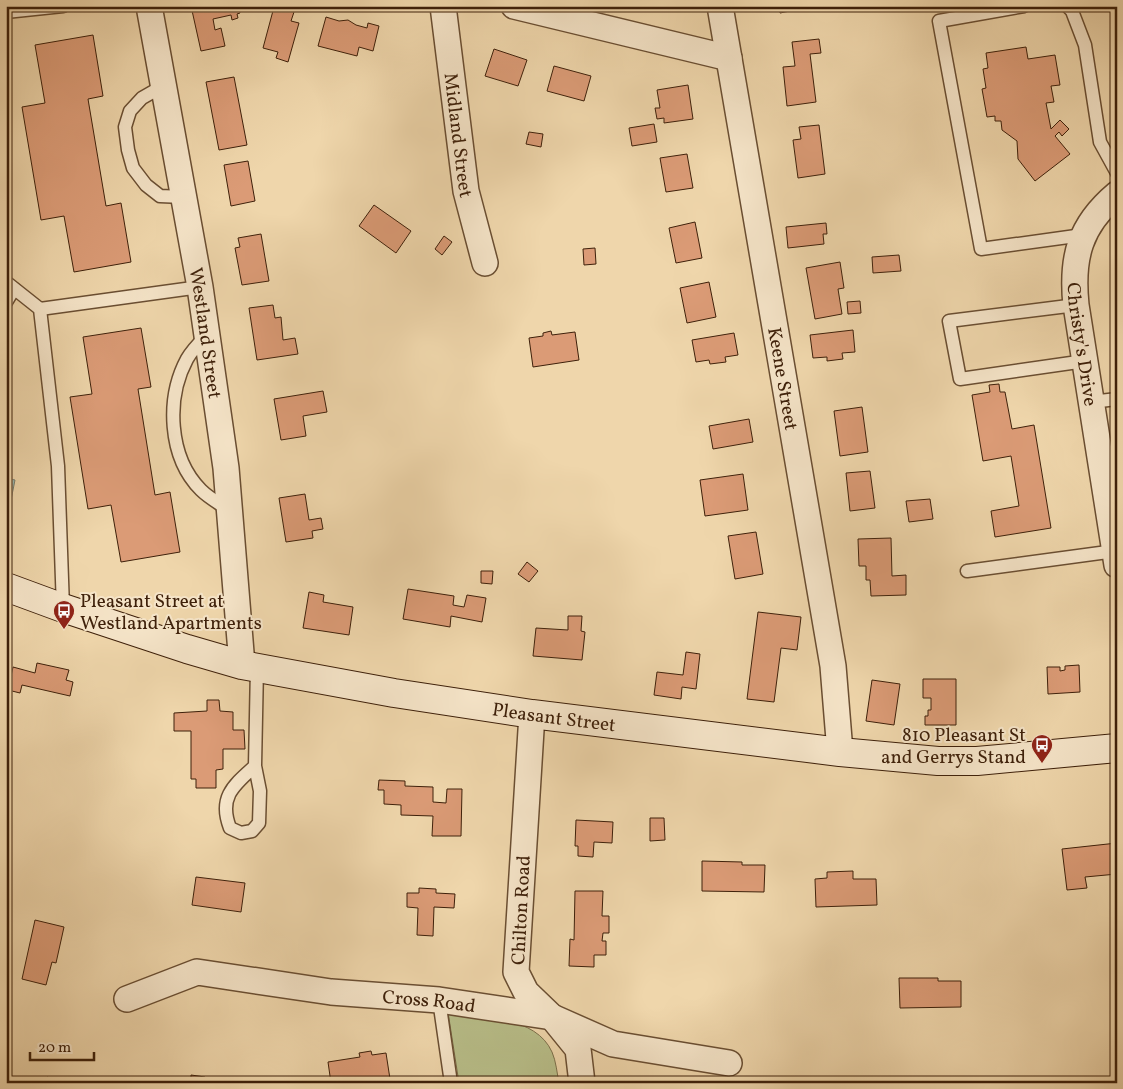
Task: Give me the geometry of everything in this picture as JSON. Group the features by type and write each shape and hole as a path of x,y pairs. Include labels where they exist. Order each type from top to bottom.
{"main road":[{"name":"Pleasant Street","path":"6,587 187,649 250,666 394,693 532,714 840,752 938,761 977,761 1117,748"}],"street":[{"name":"Westland Street","path":"149,6 200,287 226,468 229,510 250,666"},
{"name":"Midland Street","path":"443,6 466,191 485,263"},
{"path":"514,6 729,58"},
{"name":"Keene Street","path":"720,6 833,666 840,752"},
{"name":"Christy's Drive","path":"1116,558 1114,525 1091,402 1076,304 1074,275 1075,260 1083,235 1101,209 1117,194"},
{"name":"Chilton Road","path":"532,714 516,972 526,992 552,1017 578,1049 582,1083"},
{"name":"Cross Road","path":"128,998 197,972 331,992 439,1000 552,1017 613,1044 729,1063"}],"lane":[{"path":"6,12 63,6"},
{"path":"1024,6 939,21 981,249 1083,235"},
{"path":"1067,6 1072,11 1085,45 1100,142 1117,173"},
{"path":"163,86 142,98 130,111 125,127 128,150 133,168 146,185 160,196 183,197"},
{"path":"6,302 10,285 40,309 58,466 63,608"},
{"path":"40,309 200,287"},
{"path":"1076,304 949,321 960,379 1085,361"},
{"path":"207,335 188,357 177,381 174,411 176,440 184,466 200,489 229,510"},
{"path":"1091,402 1117,399"},
{"path":"967,570 1116,558"},
{"path":"250,666 255,766 260,791 259,823 252,831 241,833 230,828 225,815 226,801 235,784 255,766"},
{"path":"439,1000 451,1083"}],"green space":[{"path":"448,1012 507,1020 534,1031 544,1040 552,1052 559,1083 459,1083"}],"water":[{"path":"6,478 15,480 7,520 6,520"}],"building":[{"path":"191,6 238,6 240,13 237,14 238,18 232,20 231,15 213,19 215,30 221,28 225,46 201,51"},
{"path":"779,6 805,6 805,8 780,13"},
{"path":"274,7 294,12 291,21 299,23 288,62 276,58 278,52 263,48"},
{"path":"326,17 339,21 348,20 356,25 367,28 368,23 379,26 373,51 359,47 357,56 318,46"},
{"path":"93,35 103,96 88,99 106,206 121,203 131,262 74,272 64,216 41,220 22,107 45,103 35,45"},
{"path":"819,39 821,53 810,54 816,102 787,106 783,67 795,66 792,42"},
{"path":"1026,47 1028,59 1055,55 1060,85 1051,86 1054,102 1046,103 1051,129 1060,120 1069,129 1062,136 1059,132 1055,136 1070,154 1035,181 1018,159 1017,141 1002,130 1001,121 995,121 995,116 987,117 982,89 986,88 983,69 988,68 986,53"},
{"path":"494,49 527,60 518,86 485,76"},
{"path":"554,66 591,76 584,101 547,91"},
{"path":"234,77 247,145 219,150 206,82"},
{"path":"688,85 693,119 664,123 664,118 657,119 655,108 660,108 657,90"},
{"path":"654,124 657,142 632,146 629,128"},
{"path":"819,125 825,174 798,178 793,140 801,139 799,127"},
{"path":"529,132 543,134 541,147 526,144"},
{"path":"687,154 693,188 666,192 660,158"},
{"path":"248,161 255,201 231,206 224,165"},
{"path":"374,205 411,231 396,253 359,226"},
{"path":"695,222 702,258 676,263 669,228"},
{"path":"826,223 827,234 823,234 824,244 788,248 786,227"},
{"path":"261,234 269,281 242,285 235,248 240,247 238,238"},
{"path":"444,236 452,242 442,255 435,249"},
{"path":"595,248 596,264 584,265 583,249"},
{"path":"899,255 901,271 873,273 872,257"},
{"path":"840,262 844,288 838,289 842,314 815,319 806,268"},
{"path":"709,282 716,317 687,323 680,288"},
{"path":"860,301 861,313 848,314 847,302"},
{"path":"273,305 275,318 281,317 283,340 295,338 298,354 257,360 249,308"},
{"path":"141,328 151,387 138,389 155,495 170,492 180,552 121,562 111,505 88,509 70,397 92,394 83,337"},
{"path":"853,330 855,352 842,353 843,359 827,361 827,357 813,358 810,335"},
{"path":"551,331 552,335 575,332 579,360 533,367 529,338 543,336 543,333"},
{"path":"734,333 738,355 725,357 726,362 710,364 709,360 696,362 692,340"},
{"path":"999,384 1000,392 1005,392 1012,429 1034,425 1051,528 995,537 991,511 1019,506 1011,456 983,461 972,395 990,392 989,385"},
{"path":"323,391 327,412 303,416 306,436 281,440 274,399"},
{"path":"862,407 868,452 840,456 834,411"},
{"path":"749,419 753,442 713,449 709,426"},
{"path":"870,471 875,508 850,511 846,473"},
{"path":"743,474 748,510 705,516 700,480"},
{"path":"305,494 309,520 321,518 323,529 312,531 313,538 286,542 279,498"},
{"path":"930,499 933,519 909,522 906,501"},
{"path":"756,532 763,574 735,579 728,536"},
{"path":"891,538 892,576 906,575 906,595 871,596 870,580 866,580 866,566 859,566 858,539"},
{"path":"527,562 538,571 529,582 518,574"},
{"path":"481,571 493,571 492,584 481,583"},
{"path":"408,589 454,596 453,605 464,607 467,595 486,598 482,622 451,616 450,627 403,619"},
{"path":"309,592 324,595 323,602 353,607 349,635 303,628"},
{"path":"758,612 801,617 797,650 781,648 774,702 747,699"},
{"path":"568,616 582,616 581,631 585,632 582,660 533,656 536,628 568,630"},
{"path":"686,652 700,654 696,689 682,687 681,699 654,695 657,672 683,675"},
{"path":"37,663 69,670 66,680 73,682 70,696 22,685 20,693 8,690 13,667 35,673"},
{"path":"1079,665 1080,692 1048,694 1047,667 1060,667 1060,671 1065,670 1065,666"},
{"path":"923,679 956,679 956,725 925,725 925,716 928,716 928,710 931,710 931,698 923,698"},
{"path":"872,680 900,684 894,725 866,721"},
{"path":"207,700 219,700 220,711 233,712 233,730 244,730 245,749 223,749 223,769 216,770 216,788 196,788 196,779 191,779 191,731 174,731 174,713 207,711"},
{"path":"379,780 405,781 405,786 433,787 433,802 446,803 447,789 462,789 461,836 432,836 433,816 401,815 401,805 384,804 384,790 378,790"},
{"path":"650,818 664,818 665,840 650,841"},
{"path":"576,820 613,822 612,843 594,842 593,857 578,856 578,846 575,846"},
{"path":"1117,843 1117,874 1085,877 1087,888 1067,890 1062,849"},
{"path":"702,861 742,862 742,865 765,865 764,892 702,891"},
{"path":"853,871 853,879 876,879 877,905 816,907 815,879 827,878 827,872"},
{"path":"196,877 245,883 241,912 192,905"},
{"path":"419,888 436,889 436,893 455,894 454,908 434,907 433,936 417,935 418,908 407,907 407,893 419,893"},
{"path":"575,891 603,891 602,916 609,916 609,933 603,933 602,941 606,941 606,955 594,955 594,967 569,966 570,939 574,940"},
{"path":"35,920 64,927 56,963 52,962 46,985 22,979"},
{"path":"899,978 938,978 938,981 961,981 961,1007 900,1008"},
{"path":"371,1051 372,1055 386,1053 390,1079 379,1081 379,1083 331,1083 328,1062 360,1057 359,1053"},
{"path":"191,1075 217,1080 217,1083 179,1083 179,1078 191,1078"},
{"path":"47,1077 60,1083 45,1083"}],"place":[{"name":"Pleasant Street at Westland Apartments","path":"64,630"},
{"name":"810 Pleasant St and Gerrys Stand","path":"1042,764"}]}
